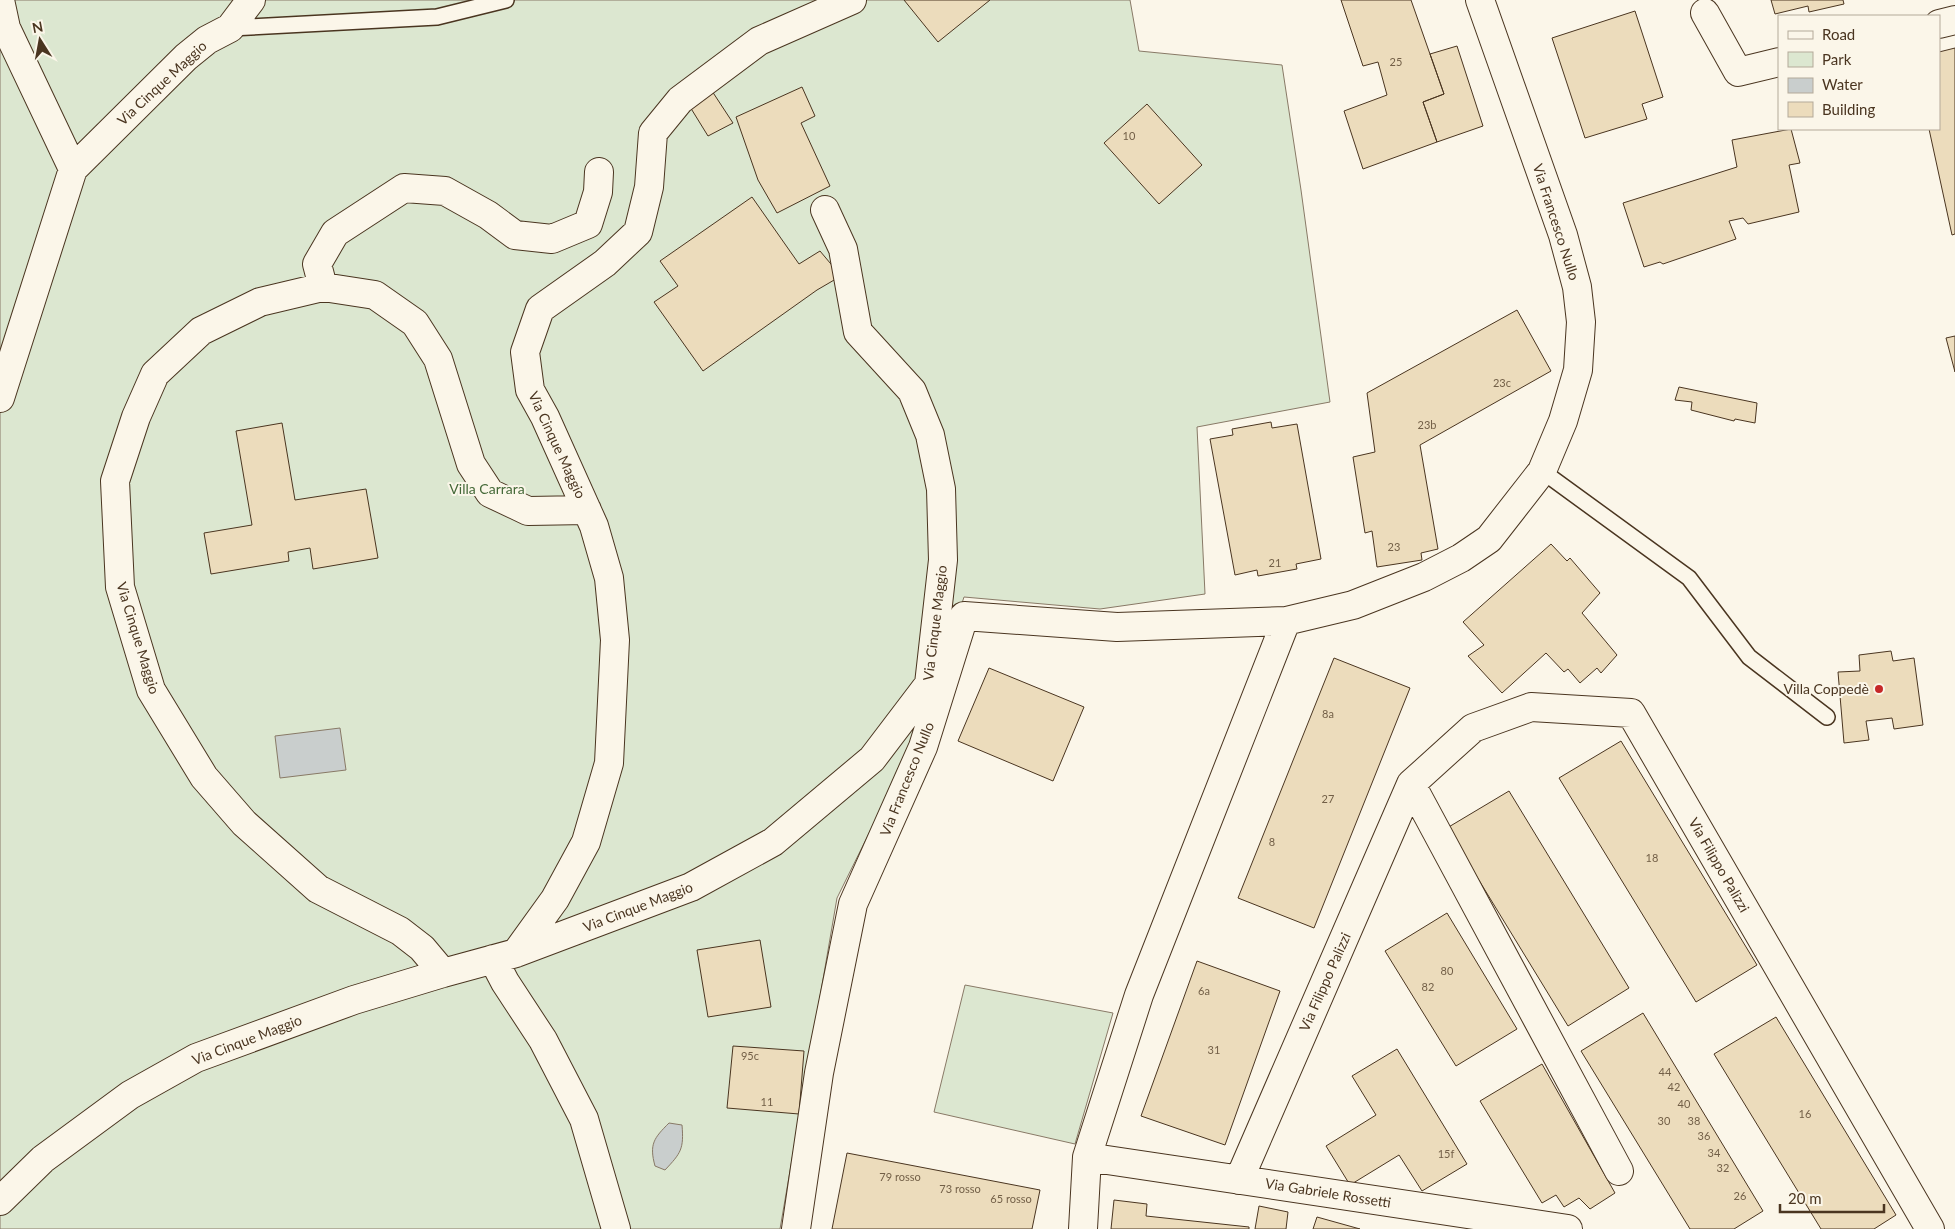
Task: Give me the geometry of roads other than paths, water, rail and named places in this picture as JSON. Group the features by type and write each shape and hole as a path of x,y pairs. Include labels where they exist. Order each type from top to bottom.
{"street":[{"path":"0,0 6,28 73,169"},
{"name":"Via Cinque Maggio","path":"0,398 73,169 186,57 207,40 230,28 251,0"},
{"name":"Via Cinque Maggio","path":"504,956 555,899 586,842 609,763 614,640 609,578 588,510 574,484 545,417 530,390 525,352 540,309 605,263 638,232 649,187 653,133 680,100 759,41 852,0"},
{"name":"Via Francesco Nullo","path":"796,1229 819,1073 853,904 923,746 964,616 1117,628 1286,620 1353,605 1424,577 1461,558 1489,539 1542,471 1563,420 1578,370 1581,322 1577,287 1563,235 1480,0"},
{"path":"1705,13 1738,72 1778,62"},
{"path":"1940,24 1955,20"},
{"path":"323,287 317,264 336,233 404,188 445,191 488,215 515,234 552,239 588,224 598,192 599,172"},
{"name":"Via Cinque Maggio","path":"0,1202 43,1159 130,1094 196,1058 354,1000 443,972 504,956 691,887 773,842 872,759 929,684 943,560 941,489 930,434 912,391 858,332 843,249 825,210"},
{"name":"Via Cinque Maggio","path":"443,972 422,948 400,931 318,890 244,822 204,777 151,690 120,587 115,481 136,417 155,374 201,331 260,302 323,287 375,295 415,324 438,359 471,464 490,493 528,511 588,510"},
{"path":"1083,1229 1088,1157 1139,995 1286,620"},
{"name":"Via Filippo Palizzi","path":"1239,1180 1412,784 1473,728 1531,707 1631,713 1930,1229"},
{"path":"1412,784 1619,1171"},
{"path":"504,956 505,982 543,1040 584,1119 616,1229"},
{"name":"Via Gabriele Rossetti","path":"1088,1157 1568,1229"}],"lane":[{"path":"230,28 437,17 506,0"},
{"path":"1542,471 1689,578 1749,657 1826,716"}],"water":[{"path":"340,728 346,770 280,778 275,736"},
{"path":"669,1123 682,1125 682,1145 678,1155 665,1170 655,1166 653,1147 656,1137"}],"place":[{"name":"Villa Coppedè","path":"1879,689"}],"park label":[{"name":"Villa Carrara","path":"487,489"}]}
